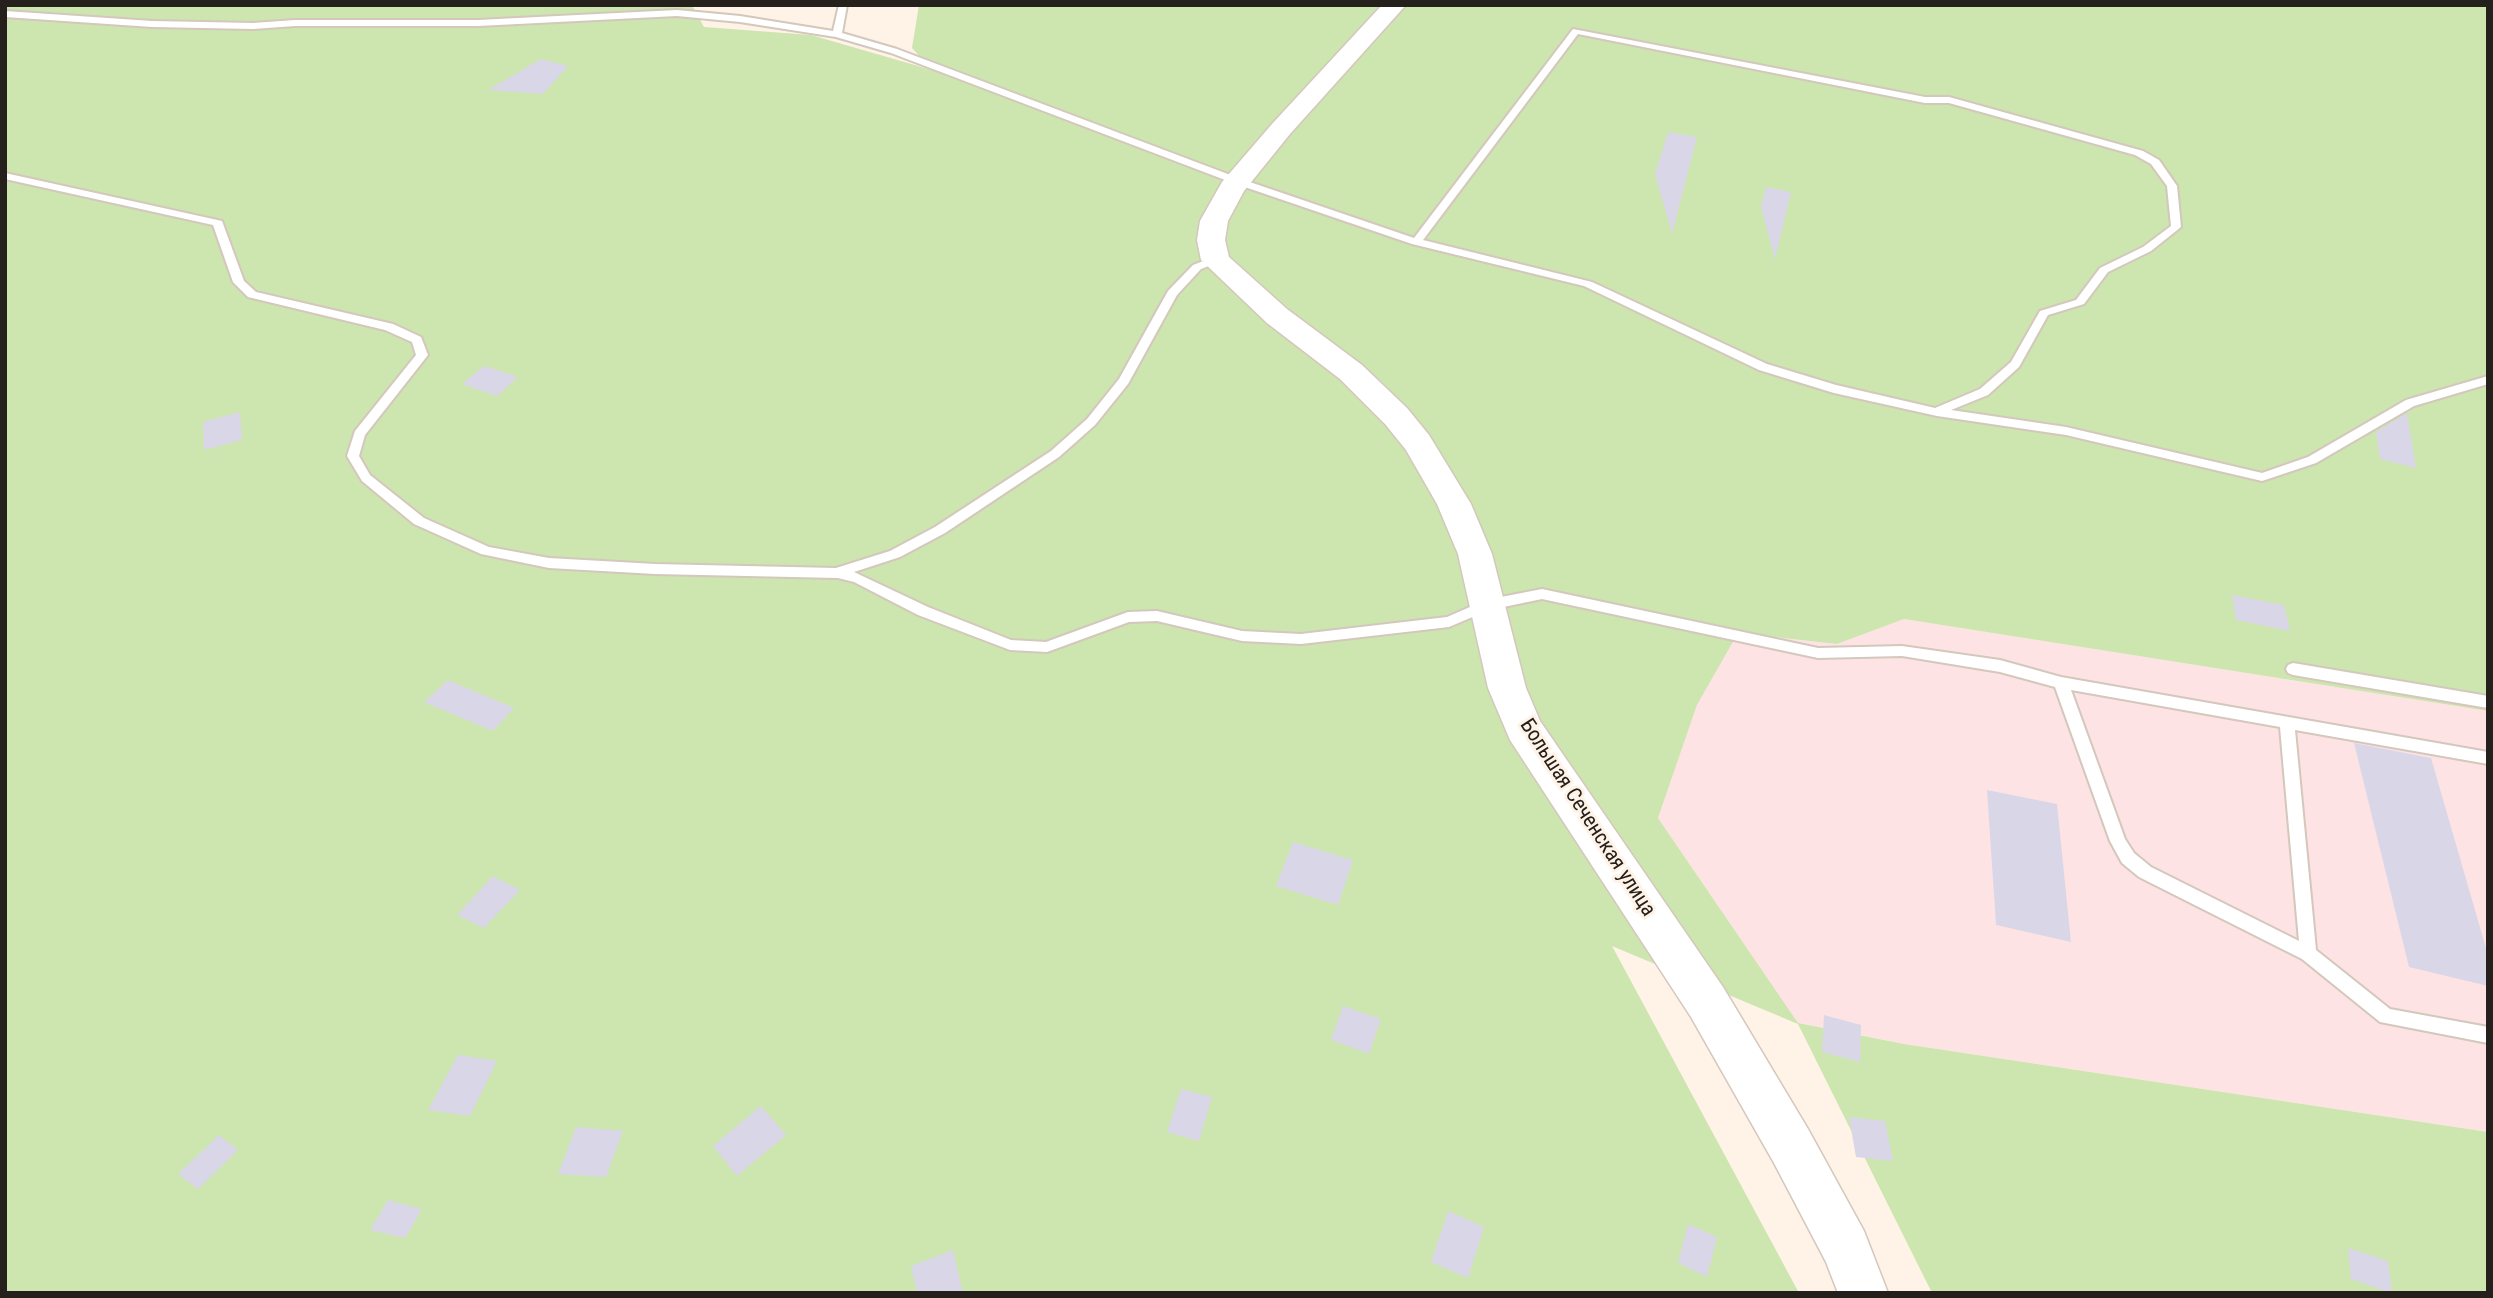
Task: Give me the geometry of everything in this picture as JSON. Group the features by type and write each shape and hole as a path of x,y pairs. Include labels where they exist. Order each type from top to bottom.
{"street":[{"path":"1215,260 1211,240 1214,221 1237,181 1395,5"},
{"name":"Большая Сеченская улица","path":"1215,260 1277,316 1351,372 1396,416 1418,443 1454,504 1475,554 1507,688 1524,729 1707,1002 1791,1146 1846,1249 1863,1293"}],"lane":[{"path":"837,34 843,5"},
{"path":"5,15 152,24 253,26 295,23 478,23 677,9 837,34 894,51 1237,181 1416,242 1588,284 1763,367 1834,389 1937,412 2067,431 2262,477 2312,460 2410,403 2488,380"},
{"path":"1416,242 1576,31 1925,100 1949,100 2139,153 2155,162 2172,186 2176,227 2147,249 2104,270 2080,302 2044,313 2015,364 1984,392 1937,412"},
{"path":"5,176 218,223 239,282 252,296 389,327 417,340 422,355 359,434 353,456 366,478 419,521 486,551 550,563 655,569 838,573 858,578 923,611 1010,645 1022,646 1047,647 1128,617 1157,616 1242,636 1301,639 1449,622 1486,605 1542,594 1818,653 1902,651 2000,666 2061,683 2488,758"},
{"path":"838,573 895,554 929,536 1055,454 1091,422 1124,381 1172,293 1197,267 1215,260"},
{"path":"2293,669 2488,702"},
{"path":"2061,683 2118,841 2128,858 2145,872 2308,954 2386,1016 2488,1035"},
{"path":"2287,723 2308,954"}],"shaded area":[{"path":"1904,619 2488,711 2488,1132 1904,1044 1798,1023 1658,818 1697,705 1738,633 1837,644"}],"green space":[{"path":"5,5 692,5 704,27 811,35 932,70 912,48 919,5 2488,5 2488,711 1904,619 1837,644 1738,633 1697,705 1658,818 1798,1023 1904,1044 2488,1132 2488,1293 1932,1293 1798,1024 1612,946 1799,1293 5,1293"}],"building":[{"path":"541,59 568,66 543,94 488,90"},
{"path":"1668,132 1697,137 1672,234 1655,174"},
{"path":"1766,187 1791,192 1775,259 1761,207"},
{"path":"484,366 518,377 497,396 462,384"},
{"path":"240,412 242,440 204,450 203,422"},
{"path":"2407,413 2416,468 2380,459 2376,432"},
{"path":"2232,595 2284,605 2290,631 2236,620"},
{"path":"448,680 514,708 493,731 424,702"},
{"path":"2354,743 2431,758 2488,955 2488,986 2409,967"},
{"path":"1987,790 2057,804 2071,942 1996,925"},
{"path":"1293,842 1353,860 1338,905 1276,886"},
{"path":"493,876 520,890 484,928 457,915"},
{"path":"1343,1006 1381,1019 1369,1054 1331,1040"},
{"path":"1824,1015 1861,1025 1860,1062 1822,1052"},
{"path":"458,1055 497,1061 470,1116 428,1110"},
{"path":"1181,1089 1212,1097 1199,1141 1167,1132"},
{"path":"761,1106 786,1135 737,1176 713,1146"},
{"path":"1849,1117 1885,1121 1893,1161 1856,1157"},
{"path":"576,1127 623,1131 606,1177 558,1174"},
{"path":"219,1135 238,1150 198,1189 178,1174"},
{"path":"388,1200 422,1209 405,1238 370,1230"},
{"path":"1448,1211 1484,1227 1468,1278 1431,1262"},
{"path":"1688,1224 1717,1237 1707,1277 1678,1263"},
{"path":"2348,1248 2388,1261 2392,1293 2351,1279"},
{"path":"953,1250 963,1293 917,1293 911,1266"}]}
